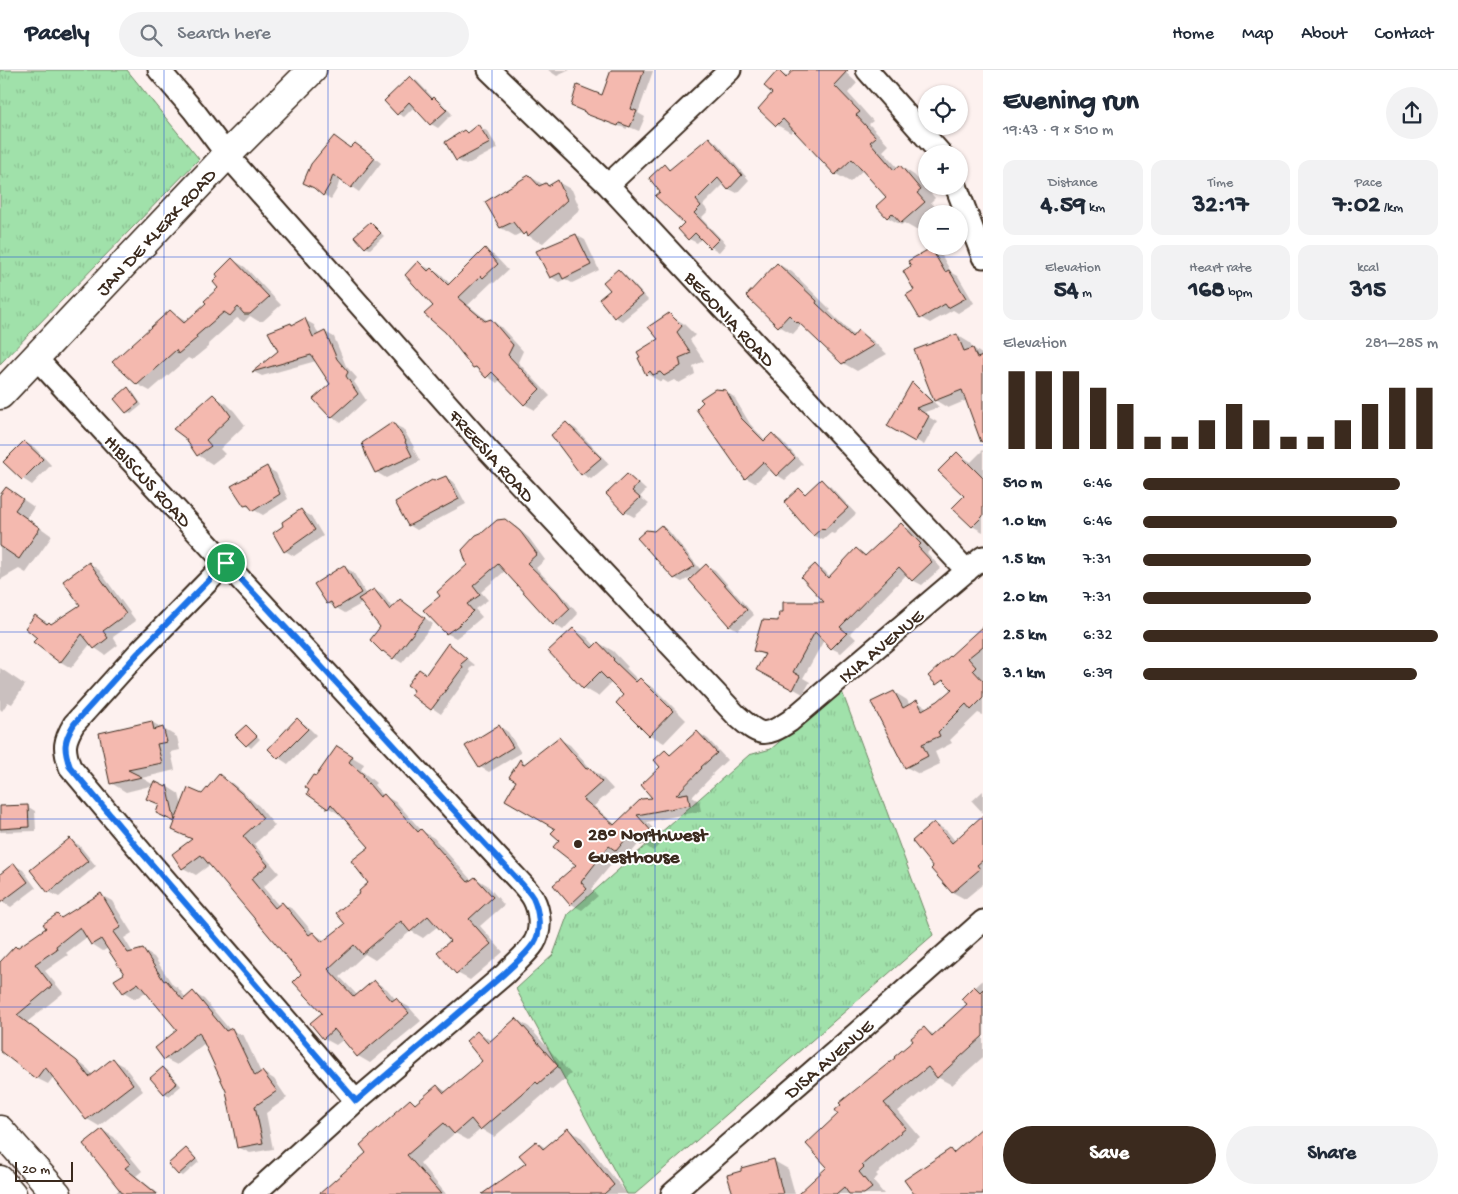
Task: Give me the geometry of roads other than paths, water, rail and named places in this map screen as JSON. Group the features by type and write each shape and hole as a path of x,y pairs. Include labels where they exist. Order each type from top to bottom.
{"street":[{"name":"FREESIA ROAD","path":"160,70 227,155 487,449 736,715 757,732 774,731"},
{"name":"JAN DE KLERK ROAD","path":"0,395 227,155 312,70"},
{"name":"BEGONIA ROAD","path":"489,70 608,185 975,564"},
{"path":"608,185 730,70"},
{"path":"867,70 933,145"},
{"path":"959,195 983,257"},
{"name":"HIBISCUS ROAD","path":"36,358 532,897 539,922 534,942 525,953 504,974 356,1101"},
{"path":"226,563 138,653 74,724 66,738 65,744 70,767 356,1101 254,1194"},
{"name":"IXIA AVENUE","path":"774,731 790,720 975,564"},
{"name":"DISA AVENUE","path":"672,1194 857,1034 983,921"},
{"path":"0,1130 57,1194"},
{"path":"0,1180 12,1194"}],"place":[{"name":"28° Northwest Guesthouse","path":"578,844"}]}
